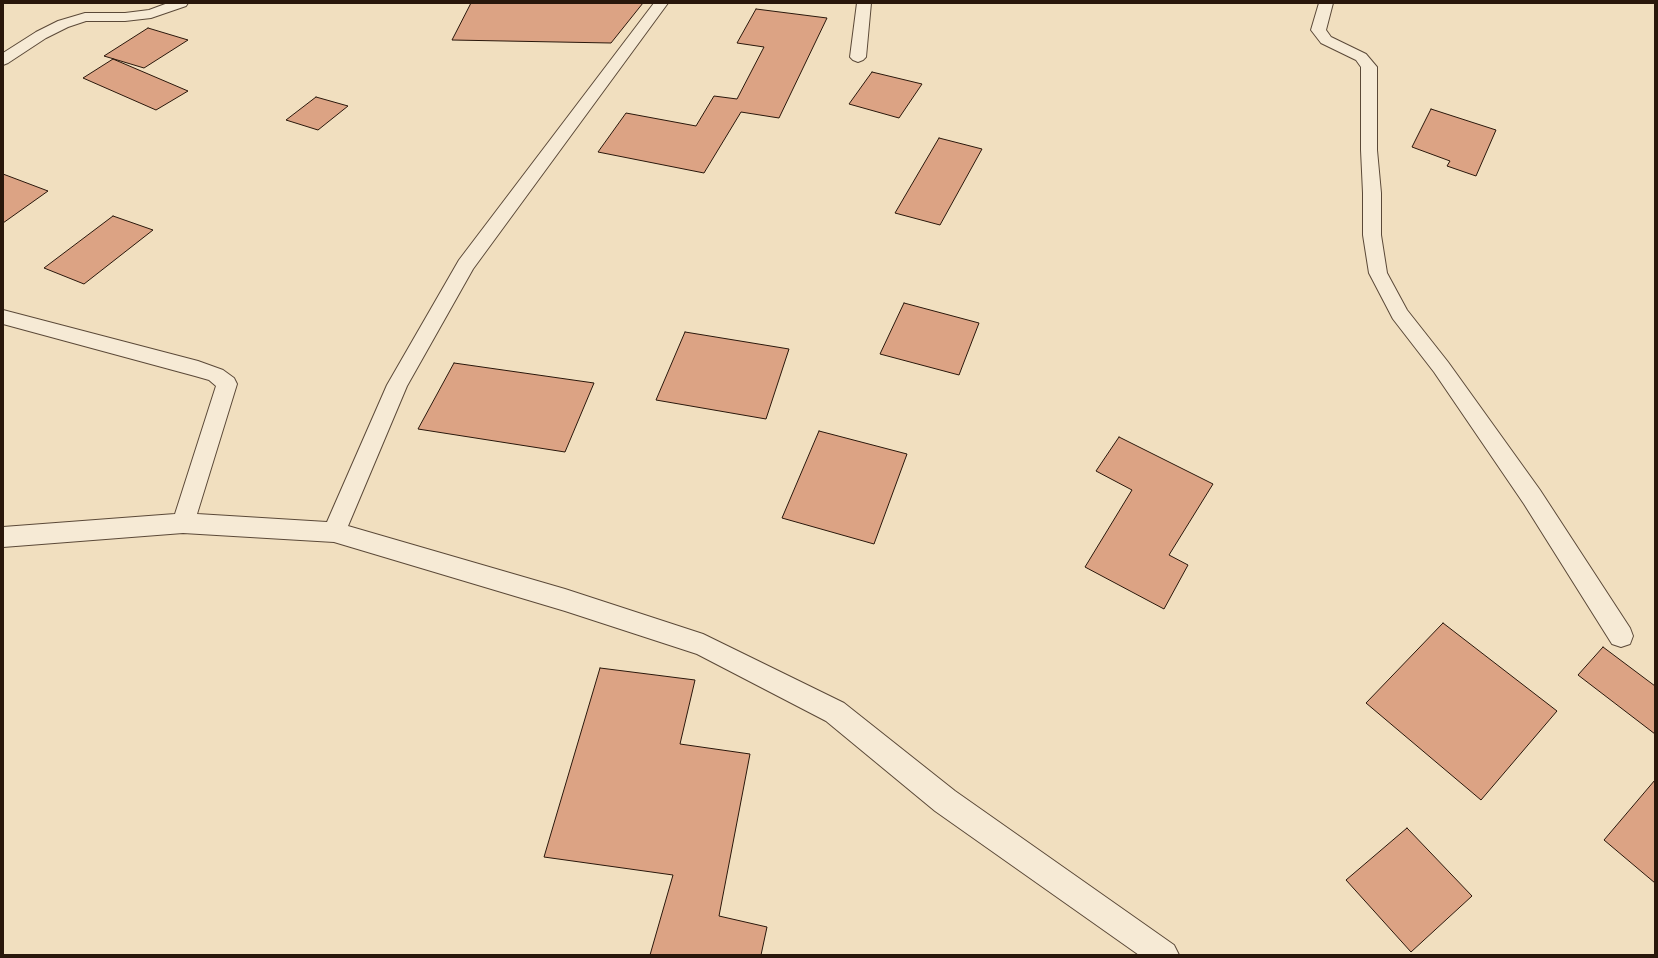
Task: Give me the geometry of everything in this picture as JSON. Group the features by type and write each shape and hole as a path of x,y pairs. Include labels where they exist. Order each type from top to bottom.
{"street":[{"path":"3,60 41,34 63,24 85,17 125,18 151,14 181,3"},
{"path":"334,532 397,385 466,265 661,3"},
{"path":"858,57 864,3"},
{"path":"1326,3 1318,30 1326,40 1361,57 1368,63 1369,67 1369,150 1372,192 1372,235 1378,274 1400,314 1441,367 1532,497 1621,636"},
{"path":"3,317 198,368 216,374 228,384 183,524"},
{"path":"3,537 183,524 334,532 565,600 703,645 835,712 945,801 1164,955"}],"building":[{"path":"471,3 643,3 611,43 452,40"},
{"path":"756,9 827,18 779,118 741,112 704,173 598,152 626,113 696,126 714,96 737,99 764,47 737,43"},
{"path":"148,28 188,40 144,68 104,56"},
{"path":"113,59 188,91 156,110 83,78"},
{"path":"872,72 922,84 899,118 849,104"},
{"path":"316,97 348,106 318,130 286,120"},
{"path":"1431,109 1496,130 1476,176 1447,166 1450,161 1412,147"},
{"path":"939,138 982,149 940,225 895,213"},
{"path":"3,174 48,191 3,223"},
{"path":"113,216 153,230 84,284 44,268"},
{"path":"904,303 979,323 959,375 880,354"},
{"path":"685,332 789,349 766,419 656,400"},
{"path":"454,363 594,383 565,452 418,429"},
{"path":"819,431 907,454 874,544 782,518"},
{"path":"1119,437 1213,484 1169,555 1188,565 1164,609 1085,567 1132,490 1096,471"},
{"path":"1443,623 1557,711 1481,800 1366,703"},
{"path":"1603,647 1655,686 1655,734 1578,675"},
{"path":"600,668 695,680 680,744 750,754 719,916 767,927 761,955 650,955 673,875 544,857"},
{"path":"1655,780 1655,883 1604,840"},
{"path":"1407,828 1472,896 1411,952 1346,880"}]}
